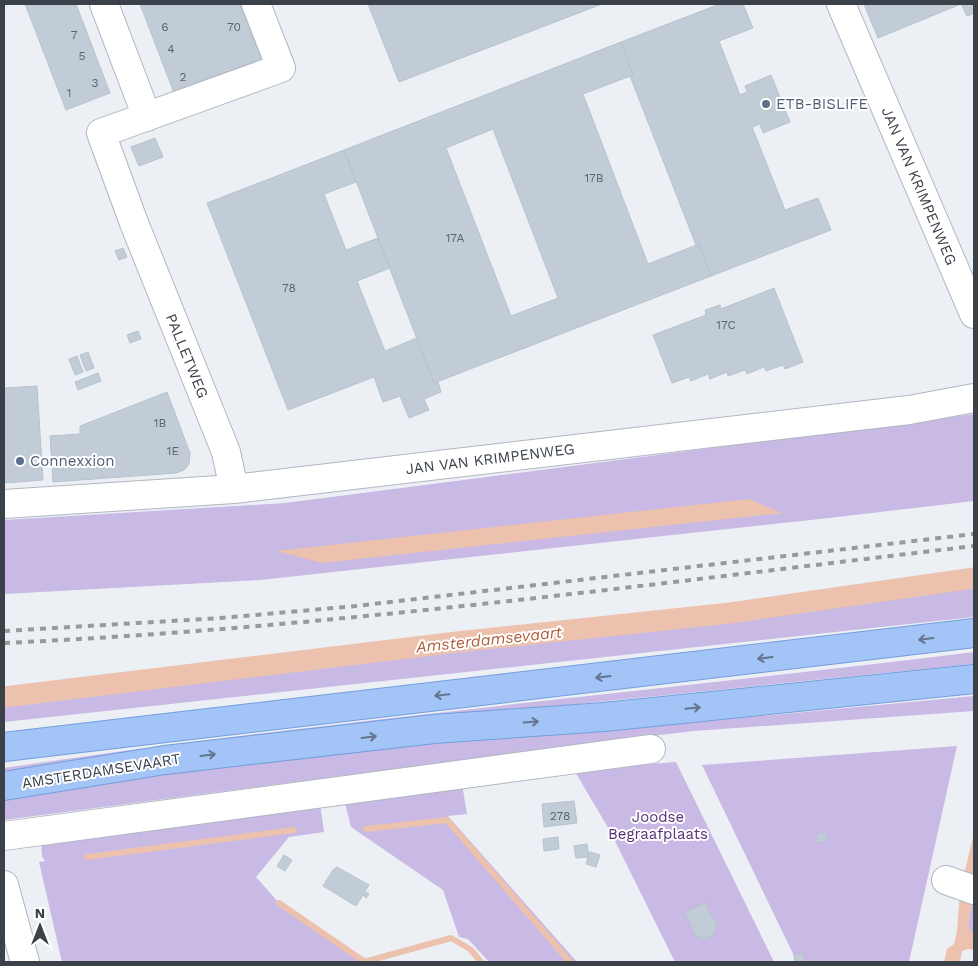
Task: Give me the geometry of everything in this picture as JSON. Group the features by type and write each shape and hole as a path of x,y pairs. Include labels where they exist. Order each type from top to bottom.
{"main road":[{"path":"4,747 974,633"},
{"name":"AMSTERDAMSEVAART","path":"4,786 165,760 434,729 604,717 974,679"}],"street":[{"path":"104,4 147,116 281,68 256,4"},
{"name":"JAN VAN KRIMPENWEG","path":"841,4 974,314"},
{"name":"PALLETWEG","path":"147,116 101,133 134,223 226,452 234,490"},
{"name":"JAN VAN KRIMPENWEG","path":"4,504 234,490 909,410 974,398"},
{"path":"4,836 651,749"},
{"path":"4,885 25,962"}],"green space":[{"path":"974,414 974,501 260,580 4,594 4,520 285,503"},
{"path":"974,586 974,617 4,722 4,699"},
{"path":"974,652 974,664 428,719 4,774 4,768 246,735"},
{"path":"974,696 974,711 694,731 4,820 4,796 224,765 449,738 591,732"},
{"path":"957,746 909,962 797,962 702,765"},
{"name":"Joodse Begraafplaats","path":"676,762 774,962 675,962 610,831 574,770"},
{"path":"462,784 467,814 448,816 577,962 489,962 468,939 459,937 443,890 351,827 344,800"},
{"path":"320,803 324,832 289,837 256,877 279,903 365,962 62,962 39,862 45,861 42,856 41,840"},
{"path":"974,892 974,932 970,932 968,924"}],"shaded area":[{"path":"749,499 782,513 322,563 276,551"},
{"path":"974,833 974,892 968,924 970,931 974,932 974,950 962,951 960,962 944,962 947,949 954,944 957,931 960,891"}],"building":[{"path":"25,4 76,4 110,93 66,110"},
{"path":"140,4 240,4 261,59 174,93"},
{"path":"368,4 602,4 399,82"},
{"path":"720,4 743,4 753,28 719,41 740,95 747,92 745,86 771,75 790,122 763,133 760,124 752,127 785,210 818,198 831,230 711,276 699,244 696,245 630,76 633,75 621,42"},
{"path":"864,4 961,4 878,38"},
{"path":"961,4 974,4 974,13 967,16"},
{"path":"621,42 633,75 583,94 648,264 699,244 711,276 434,383 344,150","holes":["493,129 558,298 511,316 446,148"]},
{"path":"155,138 163,157 139,166 131,147"},
{"path":"344,150 356,182 324,194 346,250 378,238 390,268 357,281 385,351 417,338 434,383 438,382 441,392 424,399 429,410 409,418 400,396 383,402 374,377 288,410 207,203"},
{"path":"123,248 127,257 119,260 115,251"},
{"path":"774,288 803,362 785,369 783,365 766,371 764,367 747,374 745,370 728,376 727,372 710,379 708,374 691,381 689,377 672,383 653,335 706,315 705,310 720,305 721,309"},
{"path":"138,331 141,339 130,343 127,335"},
{"path":"88,352 94,368 86,371 80,355"},
{"path":"77,356 83,372 75,375 69,359"},
{"path":"98,373 101,381 78,390 75,382"},
{"path":"37,386 43,480 4,483 4,388"},
{"path":"167,392 190,453 189,464 184,470 176,473 53,482 50,436 80,434 80,426"},
{"path":"574,801 577,823 544,827 542,804"},
{"path":"817,834 826,834 826,842 817,842"},
{"path":"558,837 559,849 544,851 543,839"},
{"path":"587,844 589,857 576,858 574,846"},
{"path":"590,852 600,855 596,867 586,864"},
{"path":"284,855 292,860 285,871 277,866"},
{"path":"337,867 369,885 365,891 369,894 366,898 363,895 356,906 323,886"},
{"path":"705,903 717,925 713,935 704,939 695,935 685,912"},
{"path":"803,953 805,962 795,962 794,955"}],"waterway":[{"name":"Amsterdamsevaart","path":"4,697 457,642 730,613 974,578"},
{"path":"366,829 447,820 570,962"},
{"path":"87,857 294,830"},
{"path":"279,903 365,962"},
{"path":"364,962 451,938 470,949 481,962"}],"railway":[{"path":"4,631 221,618 356,606 974,534"},
{"path":"4,643 126,636 369,616 974,546"}],"place":[{"name":"ETB-BISLIFE","path":"766,104"},
{"name":"Connexxion","path":"20,461"}]}
